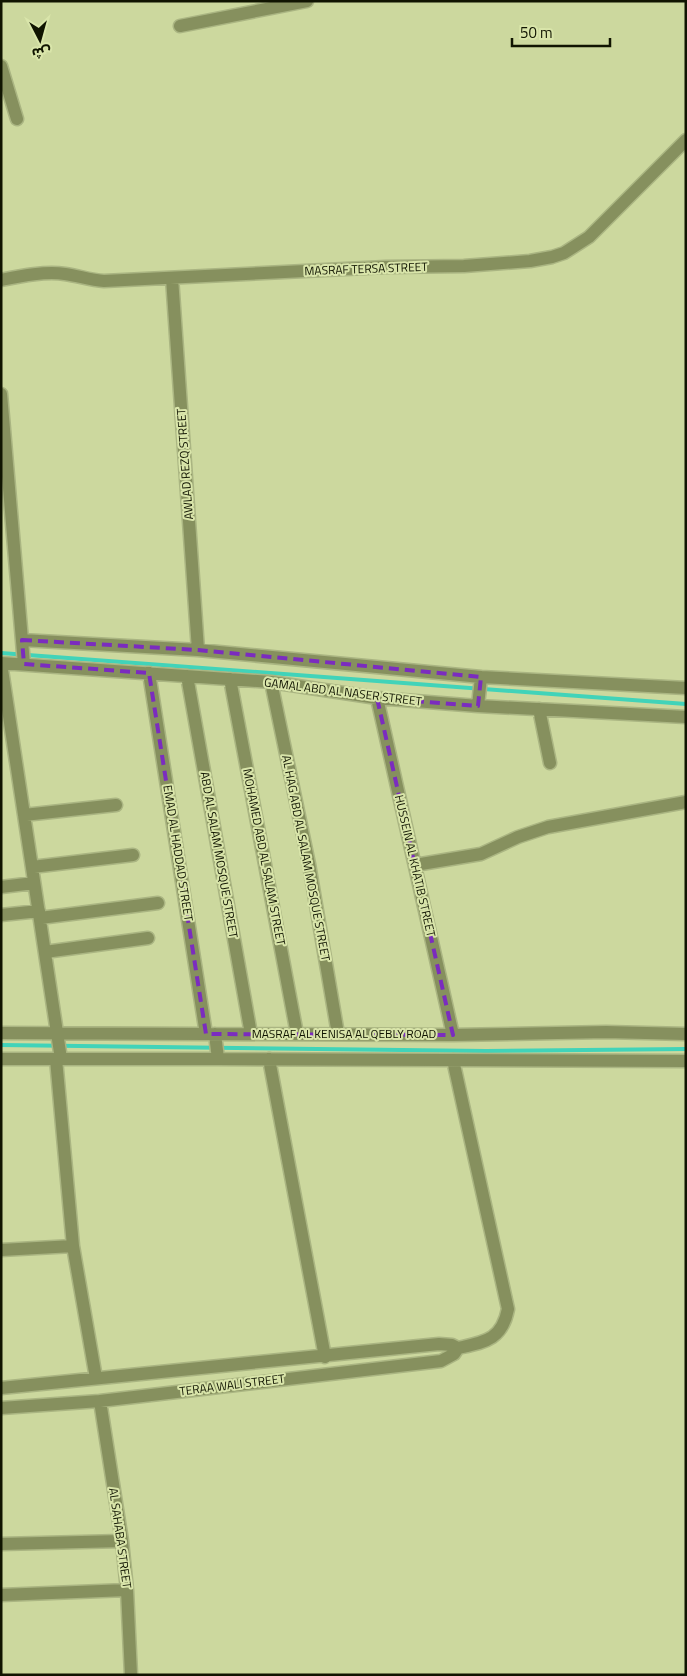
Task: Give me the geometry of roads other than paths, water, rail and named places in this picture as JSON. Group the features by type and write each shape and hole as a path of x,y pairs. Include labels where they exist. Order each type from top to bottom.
{"street":[{"path":"180,26 307,1"},
{"path":"1,66 17,119"},
{"name":"MASRAF TERSA STREET","path":"1,280 64,273 89,280 104,281 386,267 464,266 552,257 564,253 588,237 686,140"},
{"name":"AWLAD REZQ STREET","path":"172,278 198,650"},
{"path":"1,394 23,654"},
{"name":"GAMAL ABD AL NASER STREET","path":"1,663 23,654 198,650 480,679 686,688"},
{"name":"GAMAL ABD AL NASER STREET","path":"23,654 149,672 271,682 377,698 686,717"},
{"path":"1,663 57,1033 73,1246 96,1378"},
{"name":"EMAD AL HADDAD STREET","path":"149,672 210,1034 218,1058"},
{"name":"ABD AL SALAM MOSQUE STREET","path":"187,676 251,1034"},
{"name":"MOHAMED ABD AL SALAM STREET","path":"230,679 297,1034"},
{"path":"478,704 480,679"},
{"name":"AL HAG ABD AL SALAM MOSQUE STREET","path":"271,682 309,864 338,1034"},
{"name":"HUSSEIN AL KHATIB STREET","path":"377,698 453,1035"},
{"path":"539,709 550,763"},
{"path":"415,865 481,854 518,837 548,827 686,802"},
{"path":"24,815 116,805"},
{"path":"32,867 133,855"},
{"path":"1,887 34,883"},
{"path":"1,915 39,914 158,902"},
{"path":"45,952 148,938"},
{"name":"MASRAF AL KENISA AL QEBLY ROAD","path":"1,1033 453,1035 606,1032 686,1034"},
{"name":"MASRAF AL KENISA AL QEBLY ROAD","path":"1,1060 218,1058 686,1061"},
{"path":"269,1059 325,1357"},
{"name":"TERAA WALI STREET","path":"1,1388 325,1357 438,1344 452,1345 458,1348 486,1342 497,1334 505,1323 508,1309 453,1060"},
{"path":"1,1250 73,1246"},
{"name":"TERAA WALI STREET","path":"1,1408 100,1401 441,1360 454,1354 458,1348"},
{"path":"34,1384 37,1406"},
{"name":"AL SAHABA STREET","path":"100,1401 122,1541 127,1590 131,1675"},
{"path":"1,1544 122,1541"},
{"path":"1,1595 127,1590"}],"waterway":[{"path":"1,653 686,704"},
{"path":"1,1045 486,1051 686,1049"}]}
